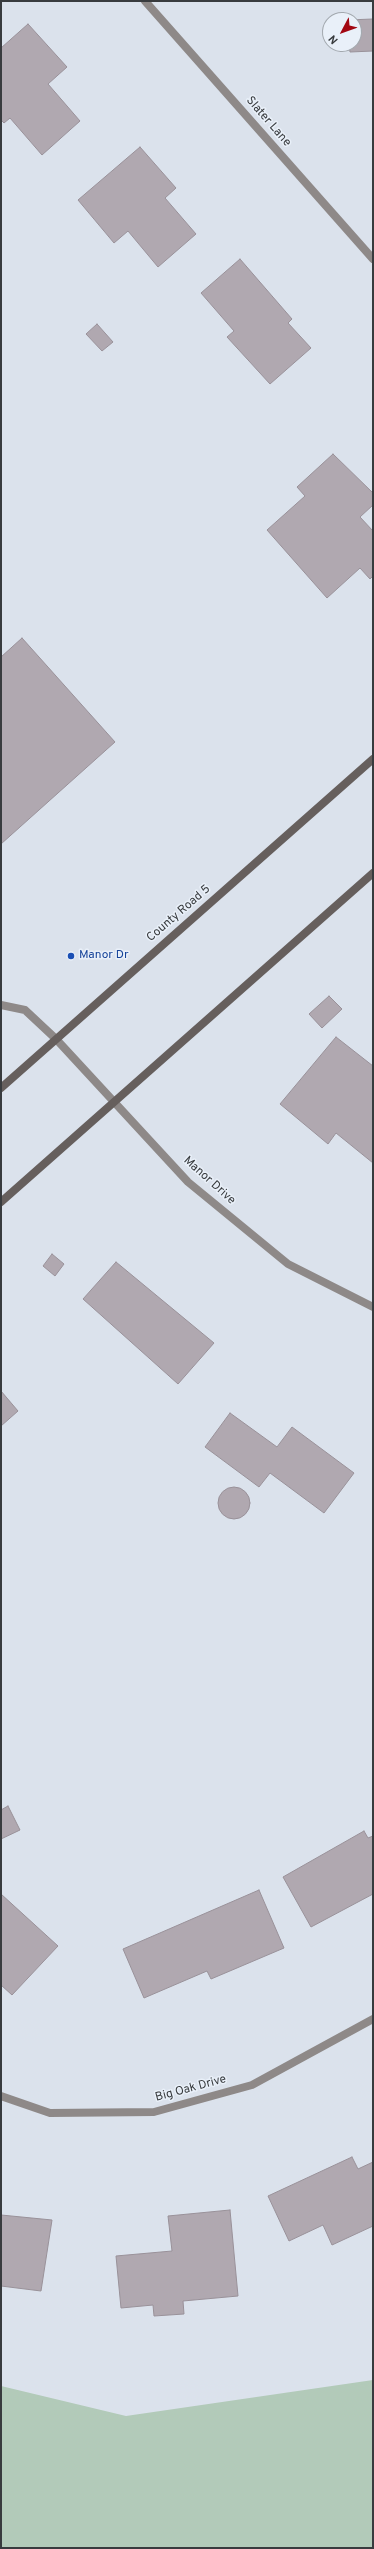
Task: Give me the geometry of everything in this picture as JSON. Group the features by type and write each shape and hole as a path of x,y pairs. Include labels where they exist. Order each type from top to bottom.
{"main road":[{"name":"County Road 5","path":"1,1088 373,759"},
{"path":"1,1202 373,873"}],"street":[{"name":"Slater Lane","path":"145,1 373,259"},
{"name":"Manor Drive","path":"1,1005 25,1010 56,1039 188,1182 288,1264 373,1307"},
{"name":"Big Oak Drive","path":"1,2096 50,2112 154,2112 252,2085 373,2019"}],"green space":[{"path":"373,2380 373,2548 1,2548 1,2386 126,2416"}],"building":[{"path":"362,19 373,19 373,51 362,51"},
{"path":"28,24 67,67 48,84 80,121 42,155 10,118 4,123 1,120 1,48"},
{"path":"140,147 176,188 165,198 196,234 158,267 128,231 114,243 78,200"},
{"path":"240,259 292,319 288,323 311,348 270,384 227,337 234,331 201,293"},
{"path":"97,324 113,342 102,351 86,334"},
{"path":"333,454 373,493 373,505 360,517 373,531 373,576 370,579 360,568 327,598 267,530 305,496 297,487"},
{"path":"22,638 115,742 1,844 1,657"},
{"path":"329,996 342,1009 322,1028 309,1014"},
{"path":"336,1037 373,1066 373,1163 336,1133 328,1144 280,1104"},
{"path":"52,1254 64,1264 55,1276 43,1266"},
{"path":"116,1262 214,1343 178,1384 83,1299"},
{"path":"1,1391 18,1411 1,1426"},
{"path":"230,1413 277,1447 292,1427 354,1473 324,1513 270,1473 259,1487 205,1447"},
{"path":"231,1487 237,1487 247,1494 250,1503 249,1509 243,1516 237,1519 231,1519 221,1512 218,1506 218,1500 225,1490"},
{"path":"8,1806 20,1830 1,1839 1,1810"},
{"path":"364,1831 368,1838 373,1836 373,1894 311,1927 283,1877"},
{"path":"259,1890 284,1948 211,1979 207,1971 144,1998 123,1949"},
{"path":"1,1894 58,1946 12,1995 1,1985"},
{"path":"352,2157 358,2169 373,2162 373,2226 332,2245 323,2225 289,2241 268,2196"},
{"path":"230,2210 238,2296 183,2301 184,2314 154,2316 153,2305 121,2308 116,2256 172,2251 168,2216"},
{"path":"1,2215 52,2220 41,2291 1,2286"}],"place":[{"name":"Manor Dr","path":"71,956"}]}
